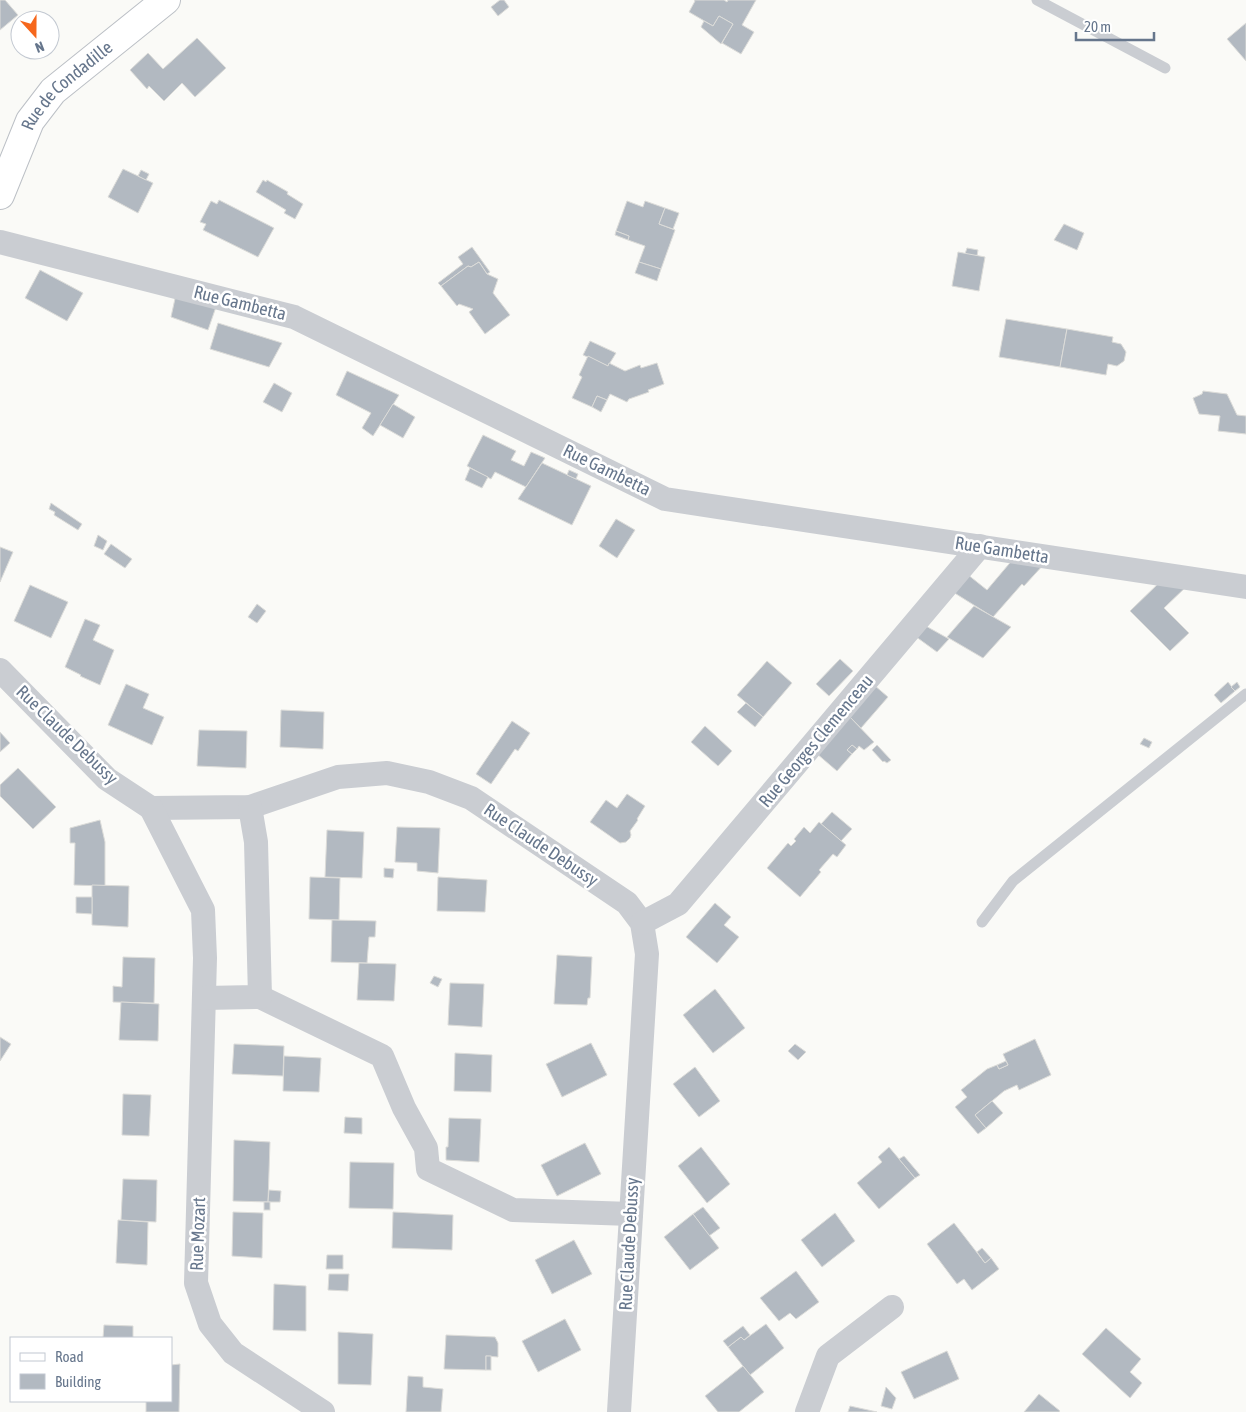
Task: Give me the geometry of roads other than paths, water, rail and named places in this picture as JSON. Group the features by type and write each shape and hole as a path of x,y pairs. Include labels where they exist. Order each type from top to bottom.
{"street":[{"name":"Rue de Condadille","path":"0,195 30,121 53,91 166,0"},
{"name":"Rue Gambetta","path":"0,242 294,316 665,498 1246,587"},
{"name":"Rue Georges Clemenceau","path":"642,923 678,904 980,546"},
{"name":"Rue Claude Debussy","path":"0,670 107,779 151,808 250,807 338,777 387,773 429,782 471,798 627,904 642,923 647,954 619,1412"},
{"path":"250,807 256,842 260,997"},
{"name":"Rue Mozart","path":"151,808 203,910 205,958 196,1283 210,1324 234,1353 323,1412"},
{"path":"204,998 260,997 382,1056 404,1108 426,1148 428,1169 513,1210 631,1214"},
{"path":"807,1412 828,1356 892,1307"}],"lane":[{"path":"1037,0 1165,68"},
{"path":"982,922 1013,881 1246,694"}]}
